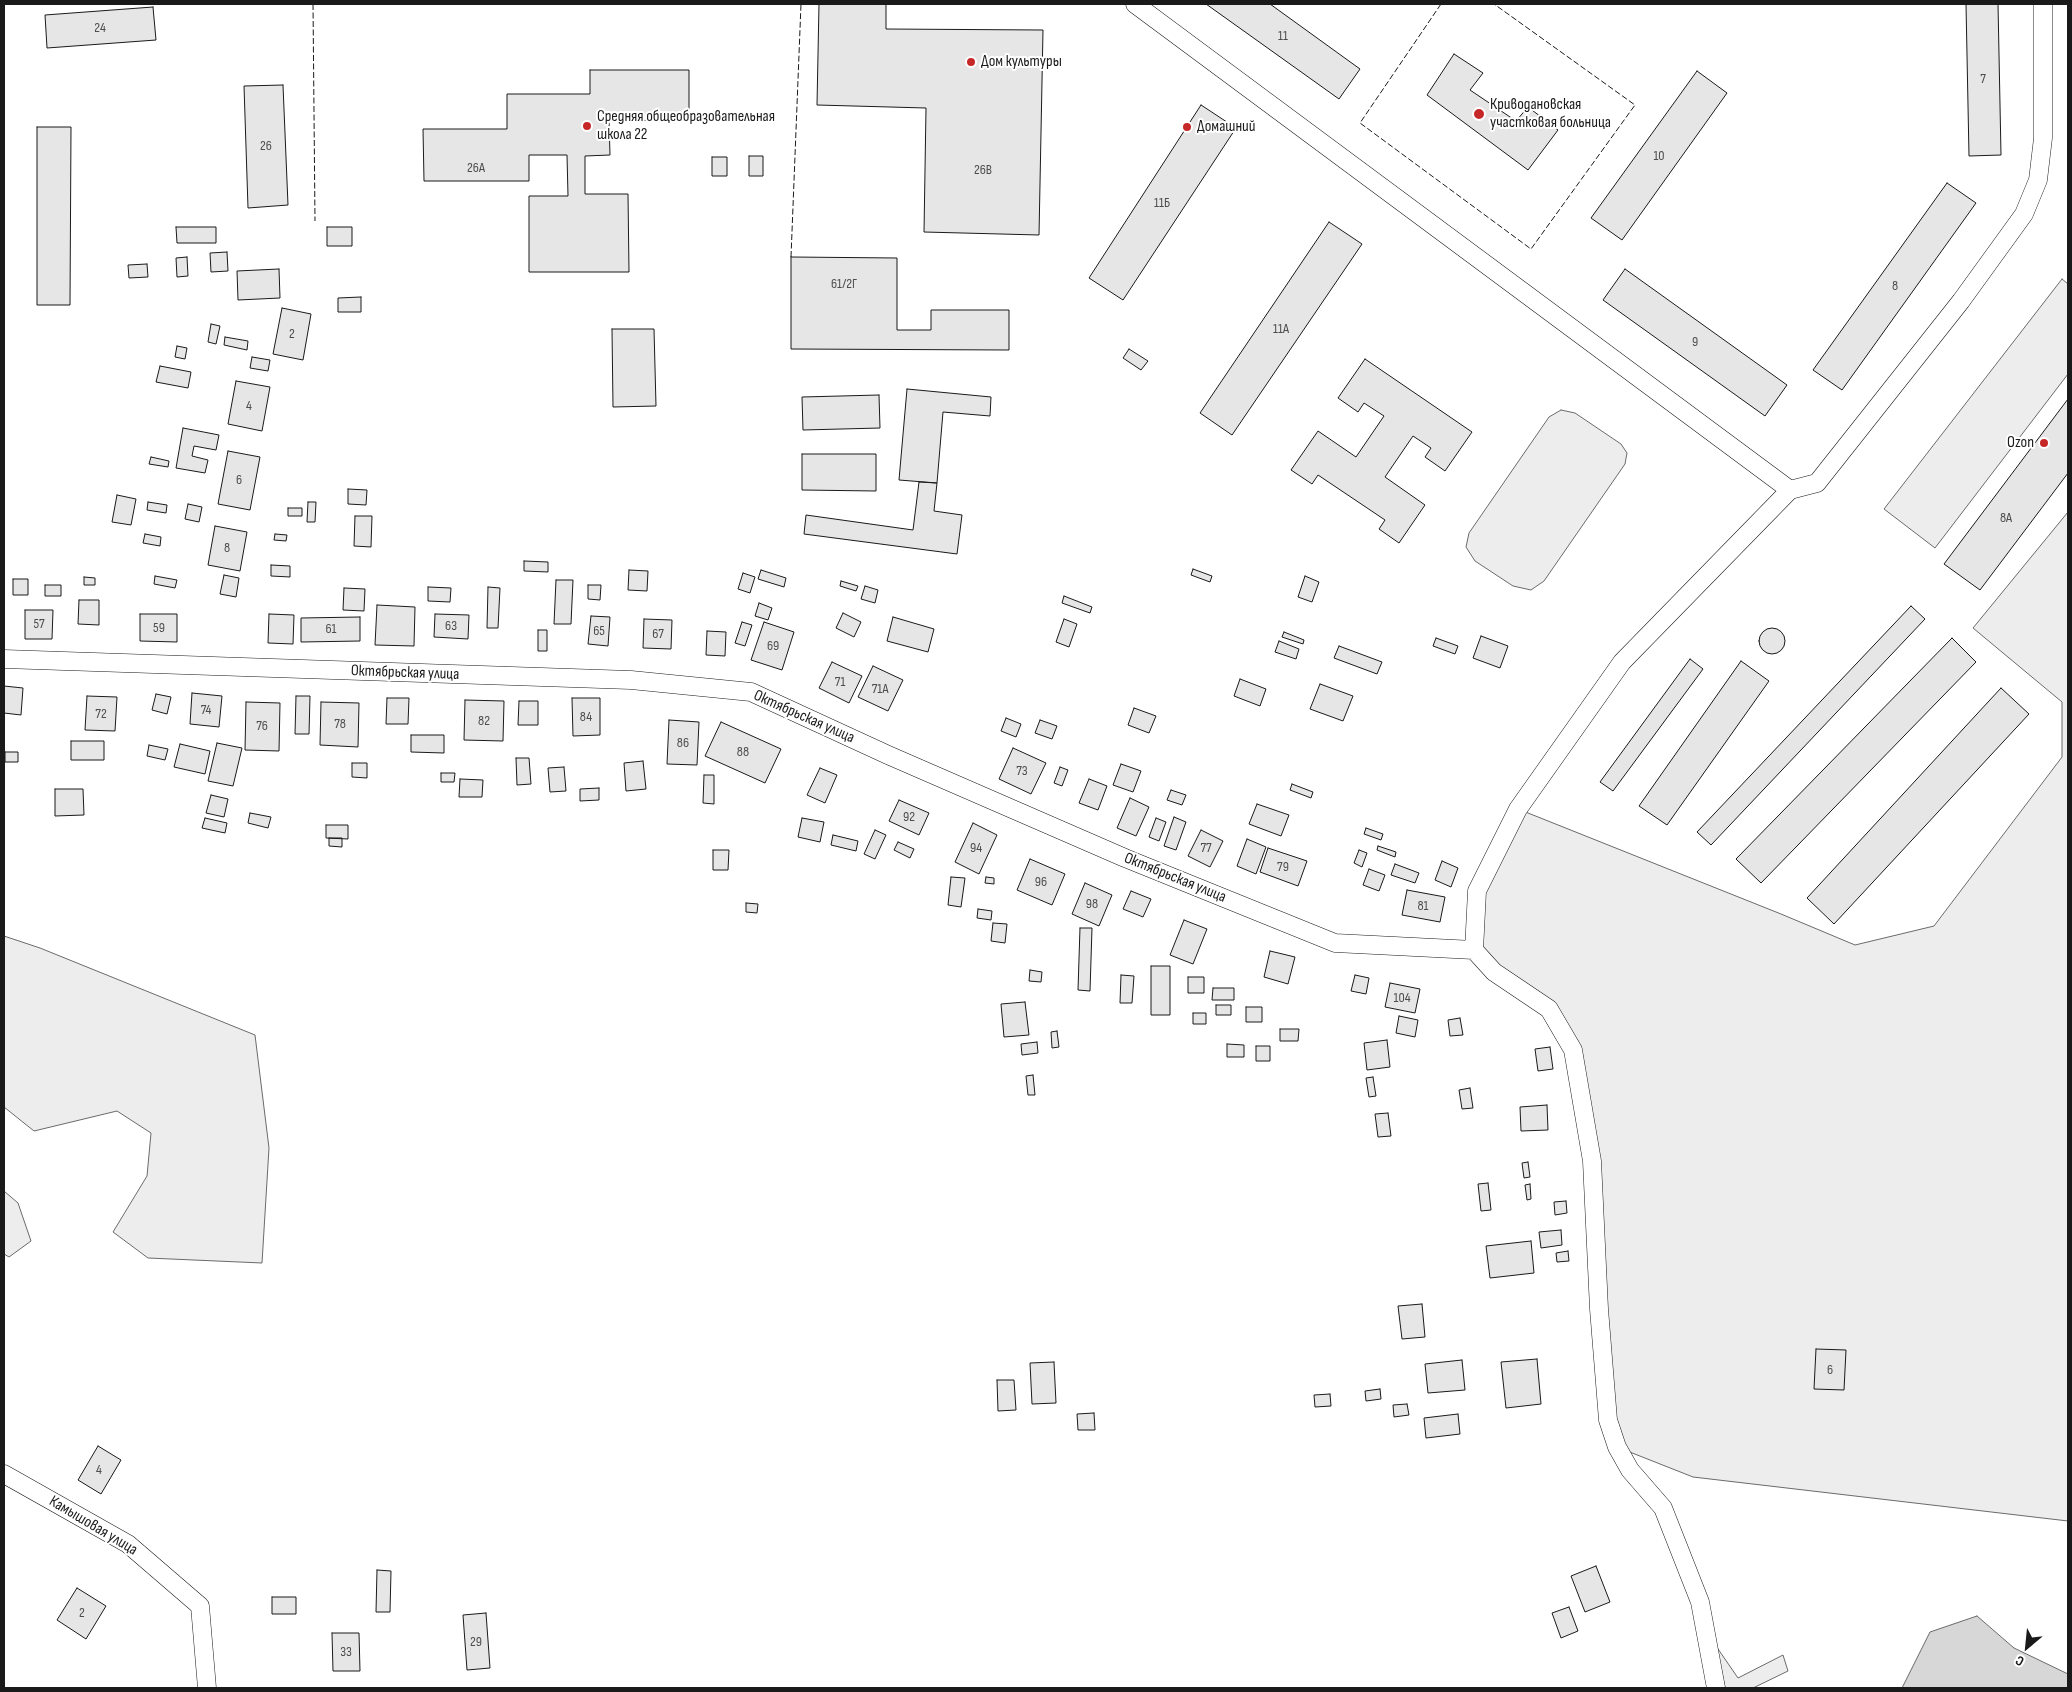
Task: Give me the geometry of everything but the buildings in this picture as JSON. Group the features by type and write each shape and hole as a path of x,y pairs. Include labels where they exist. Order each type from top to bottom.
{"street":[{"path":"1135,4 1790,490"},
{"path":"1716,1688 1700,1602 1663,1508 1630,1470 1617,1447 1608,1420 1599,1309 1592,1160 1573,1050 1549,1009 1494,972 1474,950 1477,891 1518,808 1622,662 1790,490 1817,483 1961,301 2024,214 2038,180 2043,138 2043,4"},
{"name":"Октябрьская улица","path":"4,659 631,680 751,692 888,755 1125,858 1335,943 1474,950"},
{"name":"Камышовая улица","path":"4,1474 128,1544 200,1606 207,1688"}],"shaded area":[{"path":"2062,279 2068,284 2068,374 1935,548 1884,509"},
{"path":"1561,410 1575,413 1621,444 1627,453 1625,464 1544,581 1531,590 1513,586 1475,561 1466,547 1469,533 1549,417"},
{"path":"2068,512 2068,1521 1693,1477 1617,1447 1573,1050 1549,1009 1474,950 1477,891 1518,809 1855,945 1934,926 2062,757 2062,702 1973,628"},
{"path":"4,936 40,948 255,1035 269,1148 262,1263 148,1258 113,1232 147,1176 151,1133 117,1111 34,1131 4,1107"},
{"path":"4,1191 18,1203 31,1241 9,1257 4,1254"},
{"path":"1977,1616 2014,1648 2068,1674 2068,1688 1902,1688 1930,1632"},
{"path":"1716,1646 1738,1678 1783,1655 1788,1671 1753,1688 1725,1688"}],"fence":[{"path":"313,4 315,221"},
{"path":"791,257 801,4"},
{"path":"1441,4 1360,123 1531,249 1635,105 1494,4"}],"place":[{"name":"Дом культуры","path":"971,62"},
{"name":"Криводановская участковая больница","path":"1479,114"},
{"name":"Средняя общеобразовательная школа 22","path":"587,126"},
{"name":"Домашний","path":"1187,127"},
{"name":"Ozon","path":"2044,443"}]}
